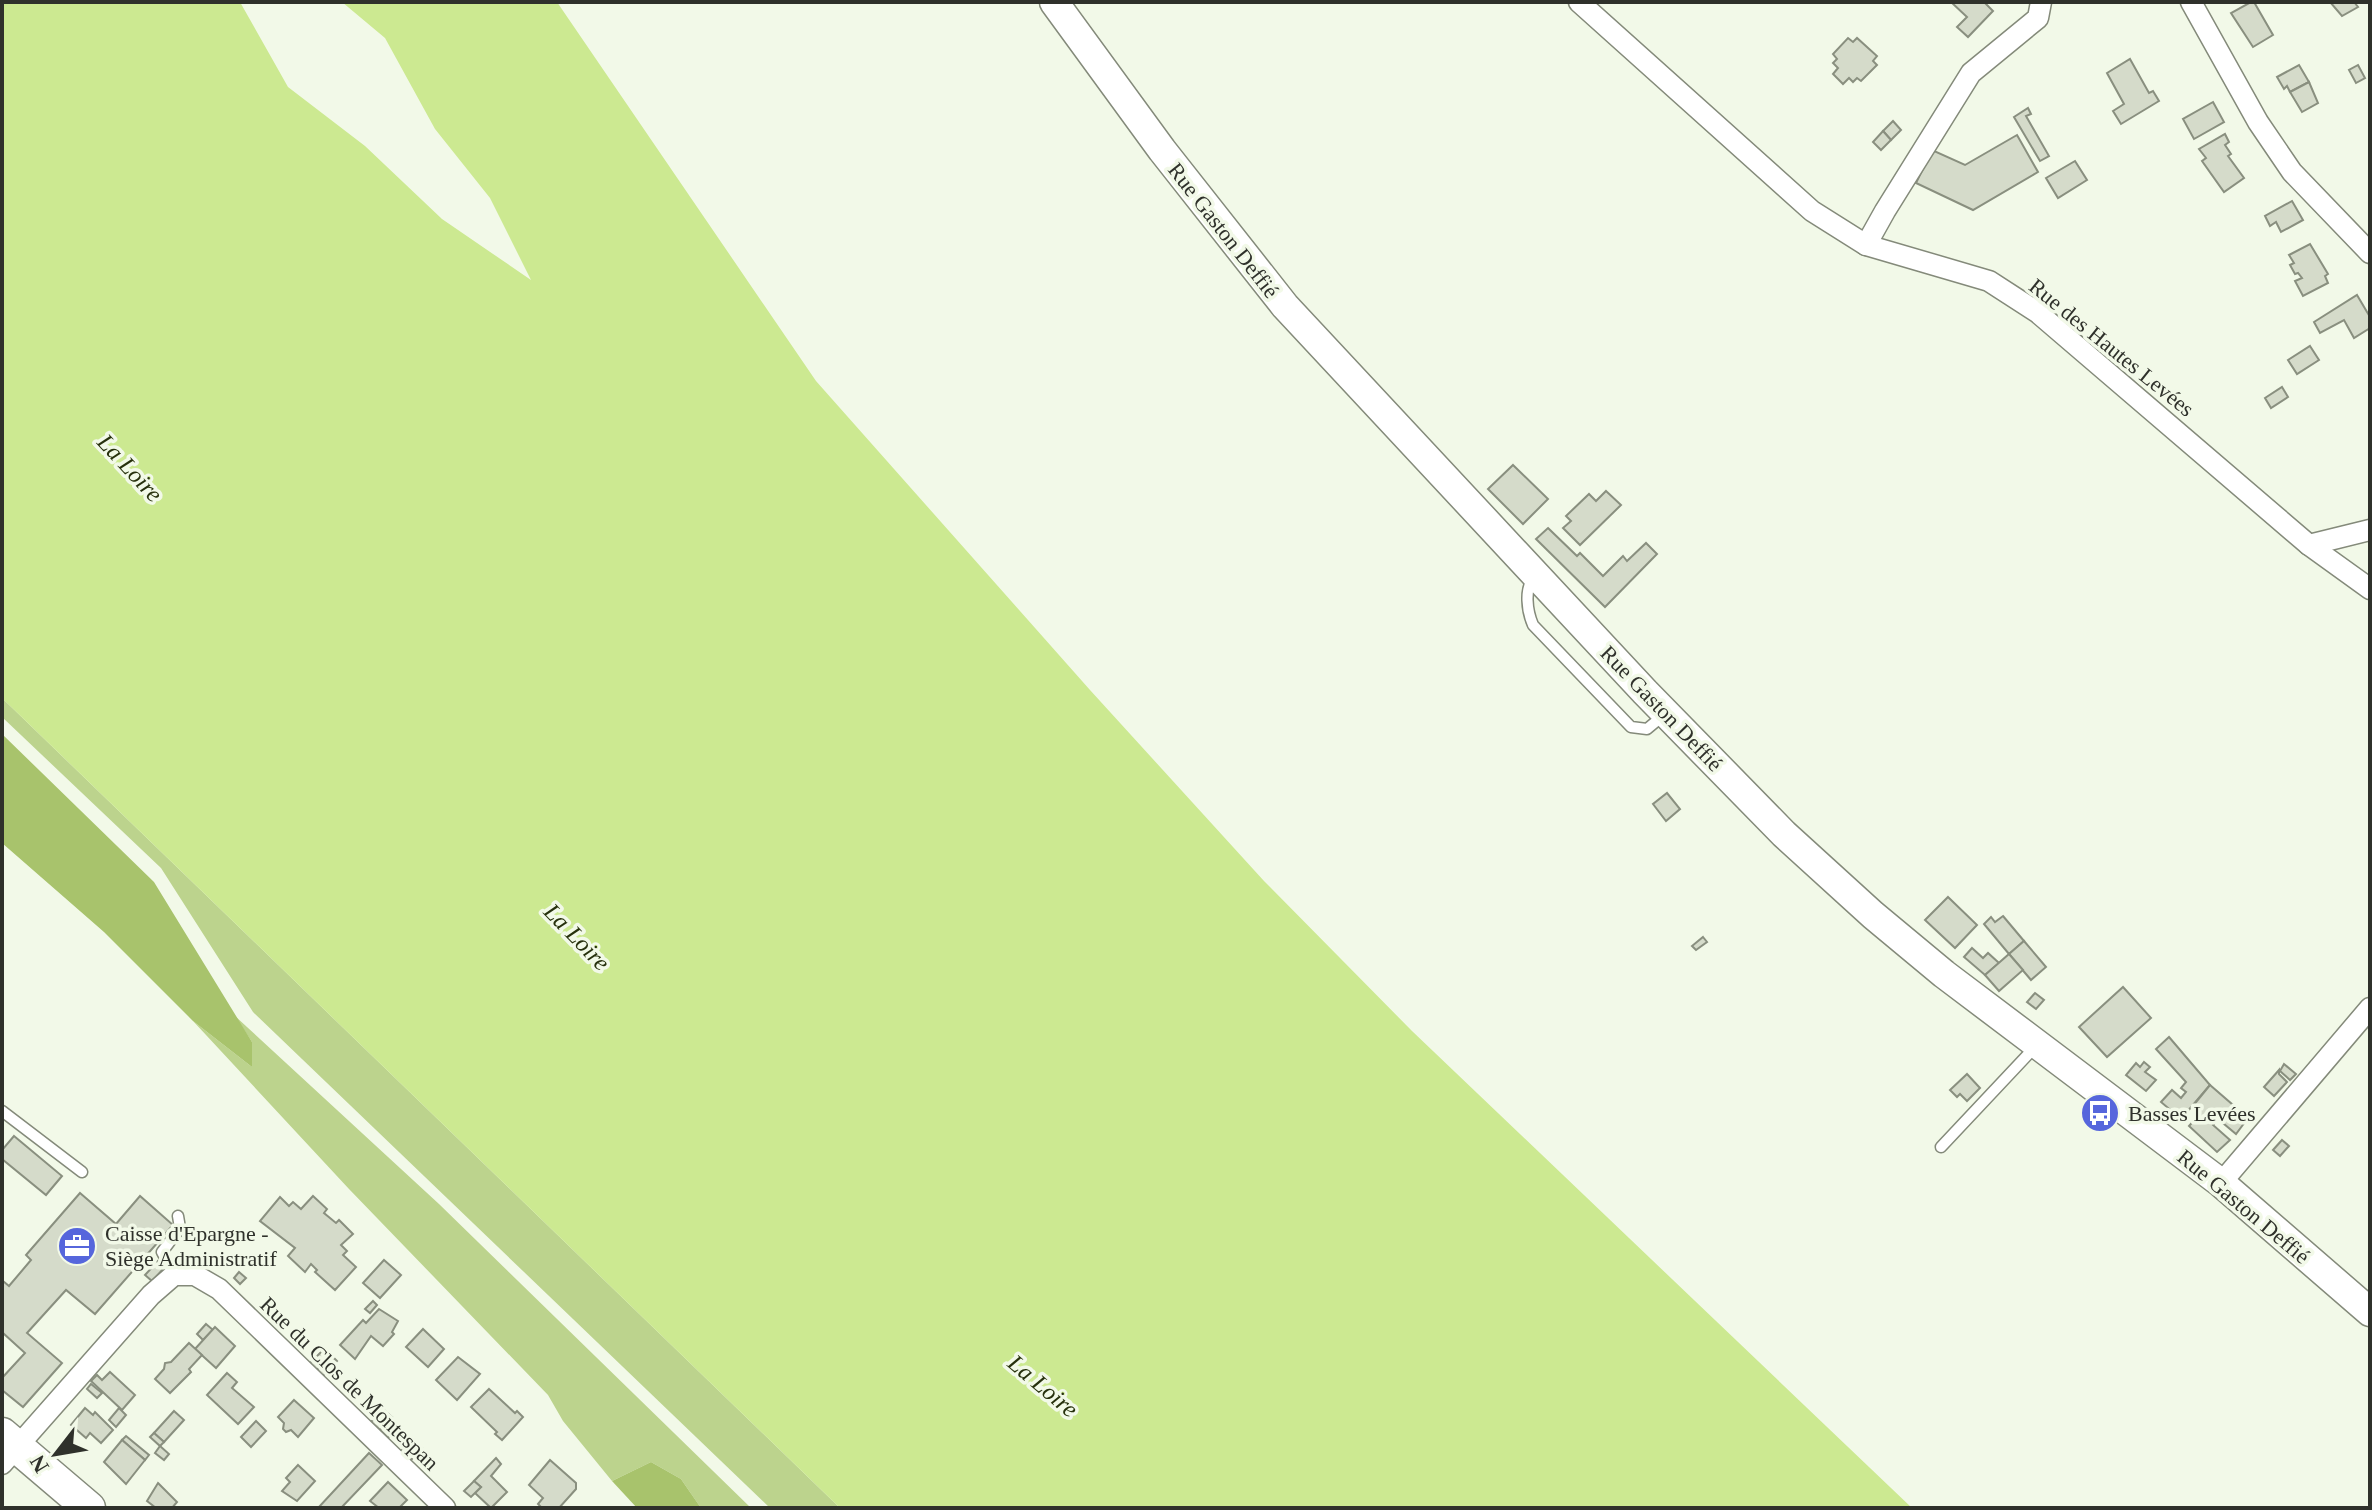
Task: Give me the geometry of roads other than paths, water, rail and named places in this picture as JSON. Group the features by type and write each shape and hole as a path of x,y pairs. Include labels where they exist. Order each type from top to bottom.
{"main road":[{"name":"Rue Gaston Deffié","path":"1054,2 1162,150 1285,306 1535,576 1784,834 1944,974 2221,1183 2370,1312"},
{"path":"5,1453 56,1508"},
{"path":"5,1453 89,1508"}],"street":[{"name":"Rue des Hautes Levées","path":"1579,2 1812,211 1866,245 1989,281 2037,312 2309,545 2370,589"},
{"path":"1866,245 1971,73 2038,18 2041,2"},
{"path":"2191,2 2258,122 2292,172 2370,253"},
{"path":"2309,545 2370,530"},
{"path":"2221,1183 2370,1008"},
{"path":"76,1508 5,1453 151,1295 174,1275"},
{"name":"Rue du Clos de Montespan","path":"174,1275 195,1275 219,1289 445,1508"}],"lane":[{"path":"1941,1147 2038,1045"},
{"path":"2,1111 82,1172"},
{"path":"174,1275 162,1252 180,1228 178,1216"}],"water":[{"name":"La Loire","path":"2,2 240,2 288,87 365,146 442,219 531,280 490,198 435,129 385,38 342,2 557,2 816,381 1090,690 1264,881 1412,1031 1912,1508 840,1508 2,698"}],"place":[{"name":"Basses Levées","path":"2100,1113"},
{"name":"Caisse d'Epargne - Siège Administratif","path":"77,1246"}]}
